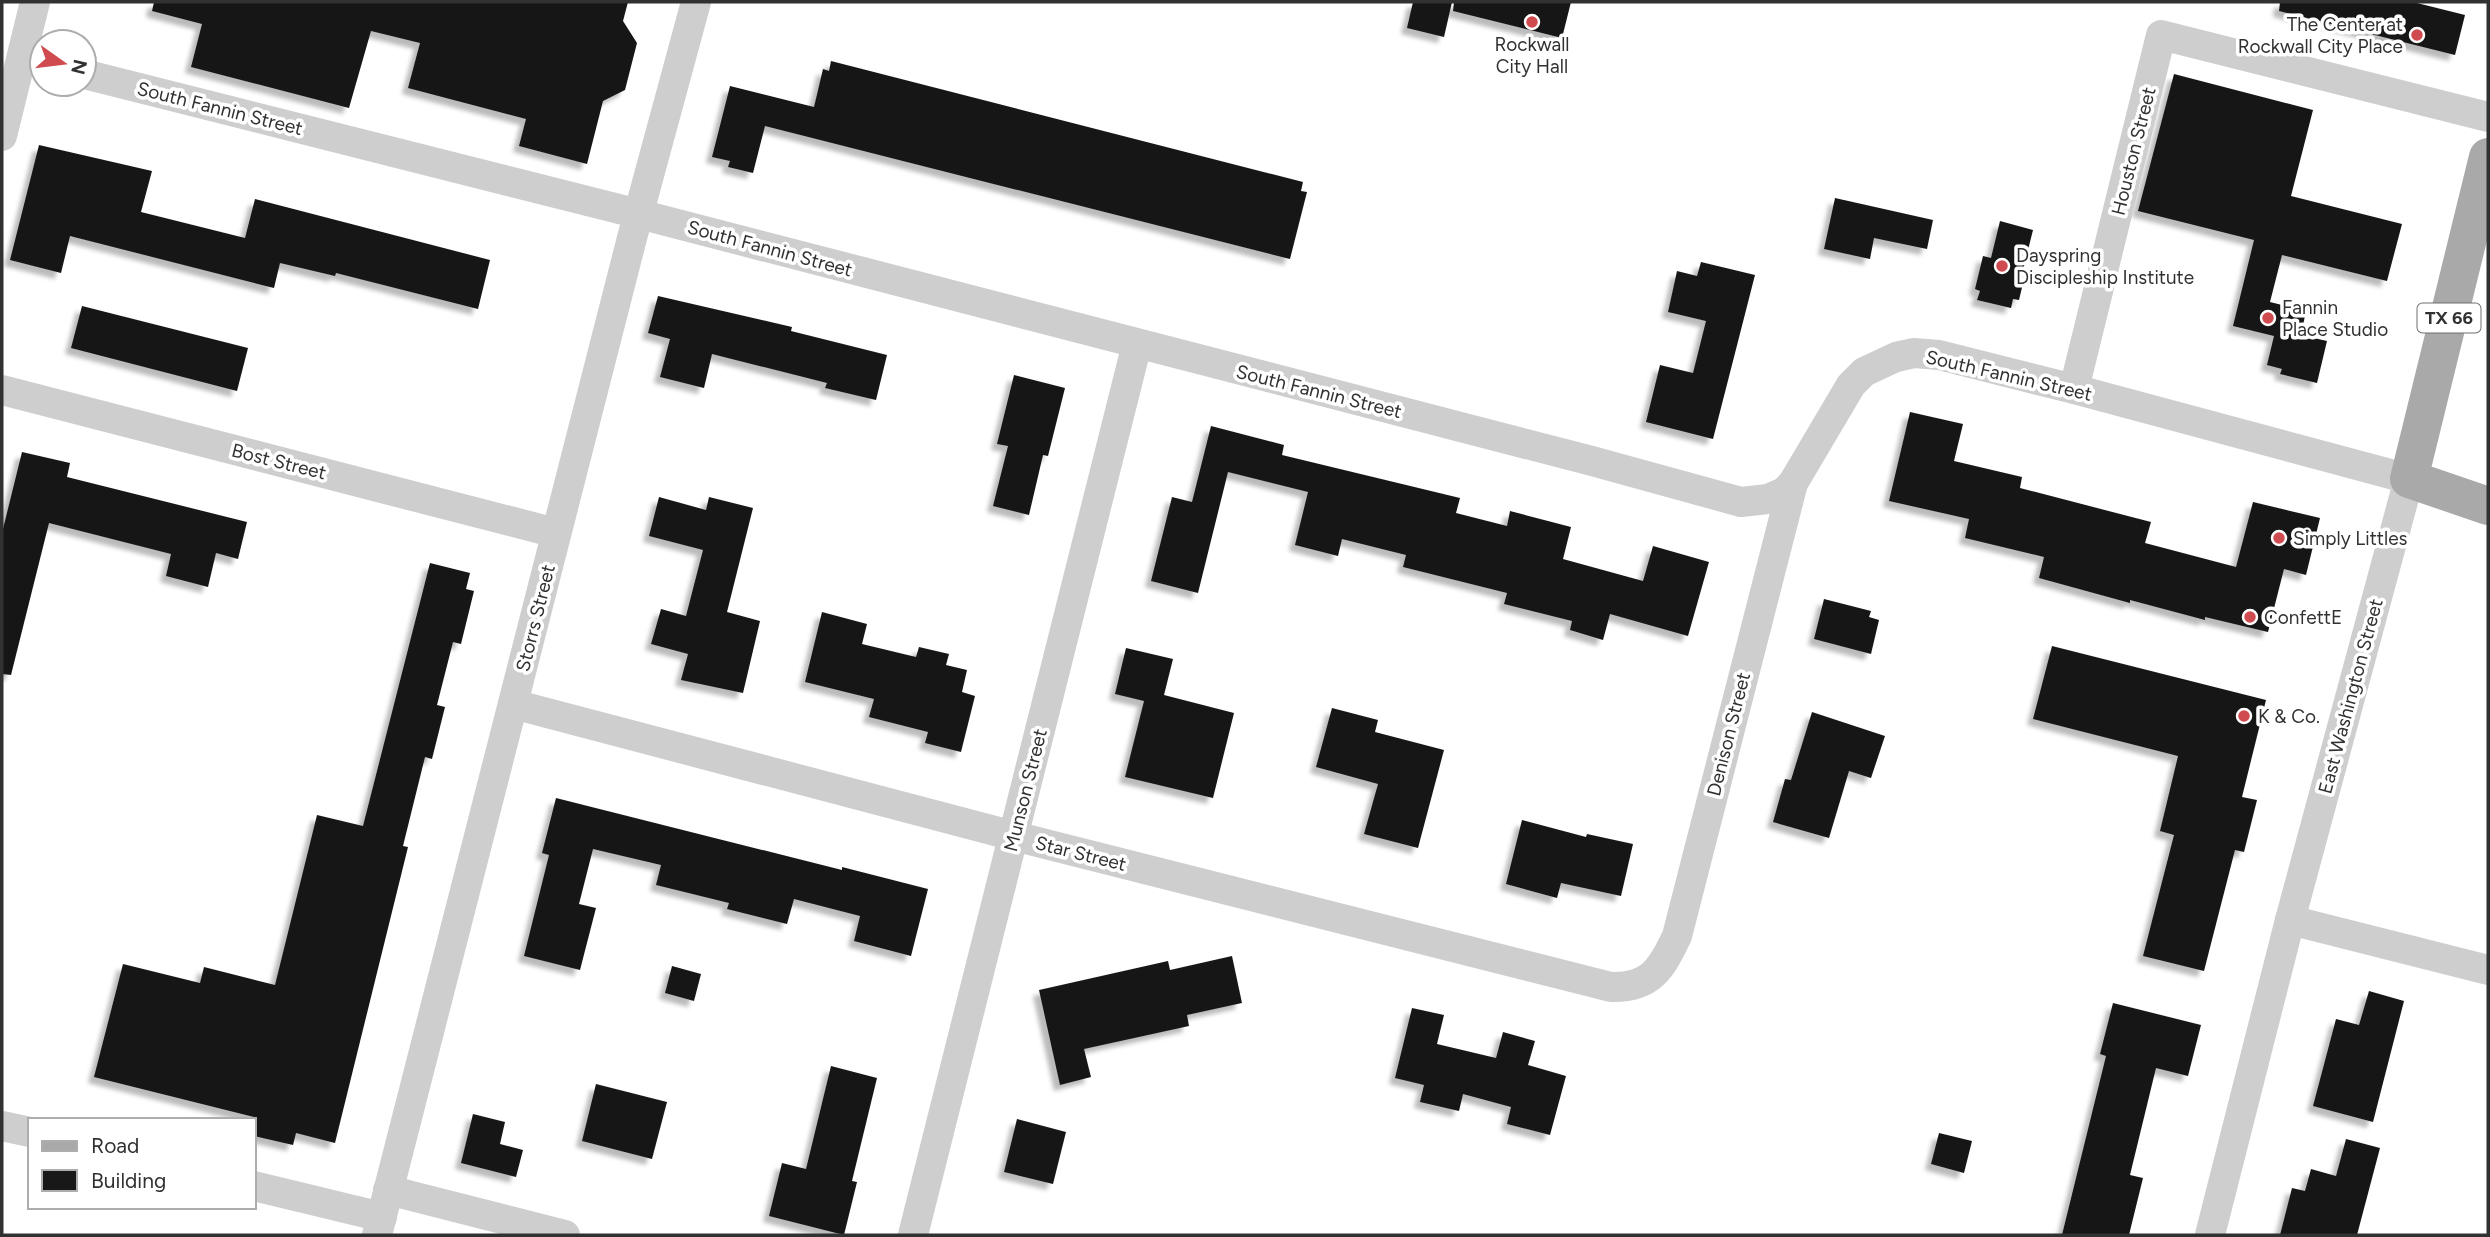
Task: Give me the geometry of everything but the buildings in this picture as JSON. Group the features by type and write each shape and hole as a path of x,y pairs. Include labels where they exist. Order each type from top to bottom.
{"main road":[{"name":"East Washington Street","path":"2409,479 2488,157"},
{"name":"South Fannin Street","path":"2409,479 2488,506"}],"street":[{"path":"2,135 35,2"},
{"name":"Storrs Street","path":"382,1214 695,2"},
{"name":"Houston Street","path":"2074,389 2161,35 2488,117"},
{"name":"South Fannin Street","path":"98,78 639,214 1741,502 1768,499 1784,492 1793,483 1851,385 1864,372 1896,357 1914,354 1939,355 2074,389 2409,479"},
{"name":"Munson Street","path":"913,1235 1137,344"},
{"name":"Bost Street","path":"2,390 556,533"},
{"name":"East Washington Street","path":"2210,1235 2290,920 2409,479"},
{"name":"Denison Street","path":"1649,979 1665,961 1677,936 1793,483"},
{"name":"Star Street","path":"513,704 1014,836 1611,987 1631,987 1649,979"},
{"path":"2290,920 2488,970"},
{"path":"2,1126 28,1132"},
{"path":"256,1186 382,1214 565,1235"}],"place":[{"name":"Rockwall City Hall","path":"1532,22"},
{"name":"The Center at Rockwall City Place","path":"2417,35"},
{"name":"Dayspring Discipleship Institute","path":"2002,266"},
{"name":"Fannin Place Studio","path":"2268,318"},
{"name":"Simply Littles","path":"2279,538"},
{"name":"ConfettE","path":"2250,617"},
{"name":"K & Co.","path":"2244,716"}]}
